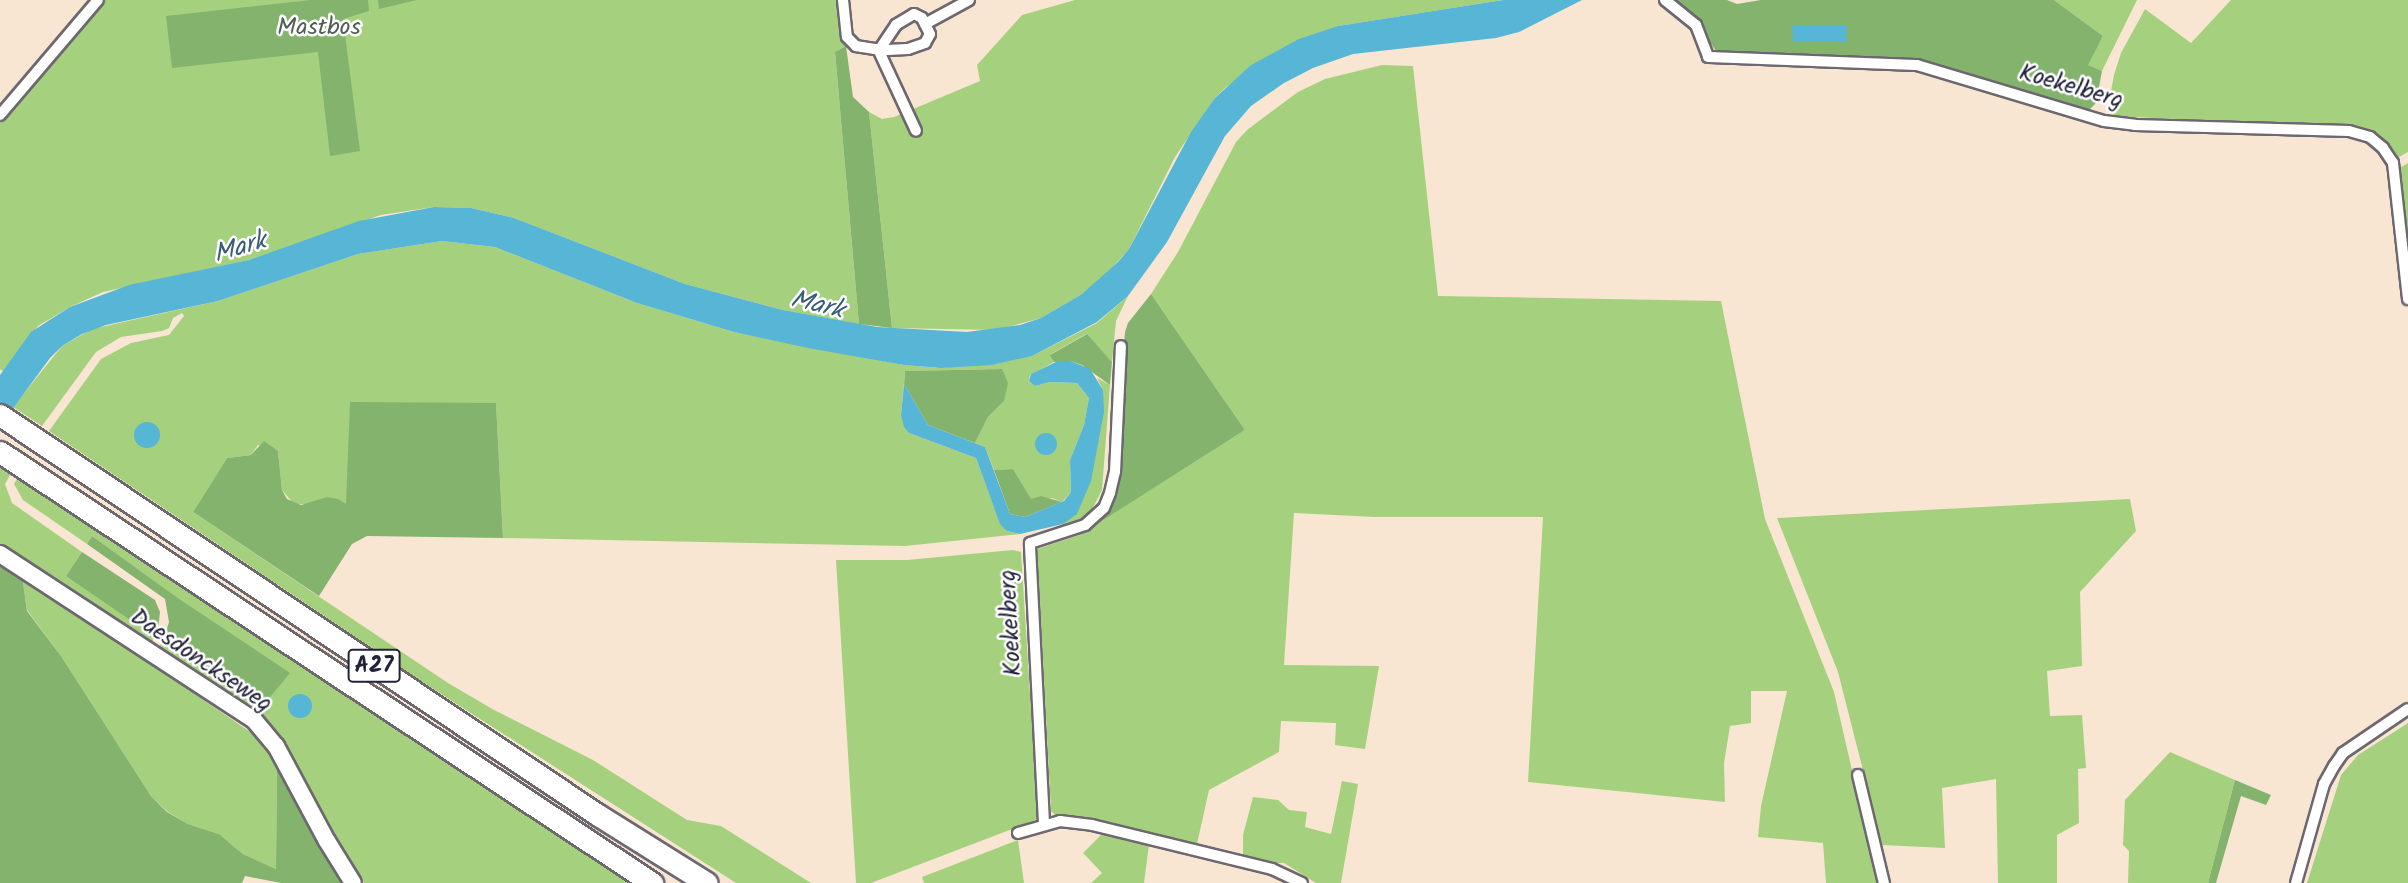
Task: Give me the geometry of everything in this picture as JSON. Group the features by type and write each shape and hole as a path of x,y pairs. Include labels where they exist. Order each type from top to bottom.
{"highway":[{"name":"A27","path":"0,415 597,815 707,883"},
{"name":"A27","path":"0,452 652,883"}],"street":[{"path":"0,115 98,0"},
{"path":"843,0 848,37 856,46 879,49 908,49 925,43 931,37 919,15 908,17 896,25 879,49"},
{"path":"925,24 969,0"},
{"name":"Koekelberg","path":"1665,0 1696,25 1708,57 1917,65 2104,121 2135,125 2349,131 2370,137 2383,148 2393,163 2408,299"},
{"path":"879,49 916,131"},
{"name":"Koekelberg","path":"1044,823 1030,543 1085,525 1104,508 1115,472 1121,346"},
{"name":"Daesdonckseweg","path":"0,554 254,720 276,746 353,883"},
{"path":"2296,883 2324,784 2334,766 2343,753 2408,709"},
{"path":"1858,775 1884,883"},
{"path":"1017,833 1044,823 1081,824 1141,835 1272,869 1303,883"}],"green space":[{"path":"105,0 841,0 846,46 835,52 859,324 783,310 685,284 514,218 471,208 434,207 381,215 249,260 103,292 38,326 3,371 0,369 0,123"},
{"name":"Mastbos","path":"311,0 368,0 369,11 343,19 360,151 330,156 318,52 172,68 166,16"},
{"path":"378,0 417,0 379,9"},
{"path":"1075,0 1503,0 1338,26 1277,51 1226,87 1215,98 1175,157 1129,249 1106,275 1082,294 1041,318 997,330 892,328 869,112 882,119 894,117 980,81 977,65 1022,15"},
{"path":"1670,0 1727,0 1737,4 1761,0 2054,0 2103,36 2088,65 2102,71 2096,103 2087,112 1928,62 1718,54 1701,29"},
{"path":"2054,0 2137,0 2102,71 2087,65 2103,36"},
{"path":"2231,0 2408,0 2408,152 2397,158 2379,139 2278,124 2112,116 2109,102 2114,75 2121,53 2145,9 2191,43"},
{"path":"846,46 853,97 869,112 892,328 859,324 835,52"},
{"path":"1382,65 1413,66 1438,296 1721,301 1765,519 1834,692 1878,883 1826,883 1823,843 1758,837 1761,806 1787,691 1751,691 1751,723 1730,726 1724,763 1725,802 1528,782 1543,517 1375,517 1294,513 1284,665 1379,666 1365,749 1335,745 1336,723 1281,721 1279,752 1209,790 1197,844 1090,818 1055,815 1051,811 1037,549 1079,535 1245,430 1151,294 1178,252 1236,142 1247,130 1298,92 1325,79"},
{"path":"2408,163 2408,259 2398,169"},
{"path":"442,241 495,247 637,303 734,332 904,365 941,368 1032,356 1097,323 1128,296 1116,321 1112,362 1086,334 1051,354 1054,362 1030,375 1029,381 1035,386 1050,382 1077,383 1089,398 1084,425 1070,460 1071,492 1062,502 1052,498 1031,500 1013,469 994,470 985,447 975,443 988,417 1004,401 1002,369 905,371 901,415 909,433 976,458 994,507 1007,531 1020,534 905,546 503,538 496,404 346,505 327,497 307,504 294,504 282,490 278,451 258,445 251,455 227,458 193,512 448,683 494,710 593,760 687,820 721,826 811,883 736,883 424,683 49,431 101,359 131,343 169,335 184,316 182,313 173,318 169,328 121,337 96,352 42,426 13,407 62,346 92,329 218,301 358,254"},
{"path":"1151,294 1245,430 1097,524 1110,506 1114,494 1125,332 1128,323"},
{"path":"1087,334 1112,362 1110,385 1082,365 1071,361 1054,362 1050,355"},
{"path":"1002,369 1008,383 1004,401 988,417 975,443 928,425 904,384 905,371"},
{"path":"1097,378 1110,385 1102,490 1089,515 1069,526 1049,530 1063,524 1103,390"},
{"path":"350,402 496,403 503,538 367,536 352,544 319,596 193,512 227,458 251,455 264,441 278,451 282,490 287,499 301,505 327,497 346,504"},
{"path":"0,458 14,468 5,484 12,503 82,552 66,576 158,630 151,645 0,548"},
{"path":"1013,469 1031,499 1041,496 1062,502 1025,517 1010,514 994,470"},
{"path":"21,472 641,883 364,883 277,741 158,650 165,635 266,702 178,599 92,536 87,544 23,500 14,484"},
{"path":"2130,499 2136,531 2080,592 2082,666 2047,671 2050,716 2082,715 2086,768 2078,769 2079,823 2057,835 2057,883 1998,883 1996,779 1942,788 1945,848 1882,845 1838,672 1777,518"},
{"path":"92,536 179,599 290,673 266,702 165,635 169,622 165,599 87,544"},
{"path":"1013,550 1021,552 1038,819 871,883 856,883 836,560 907,560"},
{"path":"82,552 155,600 160,612 158,630 145,622 136,624 66,576"},
{"path":"0,560 22,575 27,611 61,656 151,796 167,812 188,824 219,834 243,854 276,869 277,759 349,883 281,883 245,876 242,883 0,883"},
{"path":"22,575 259,738 277,759 276,869 243,854 219,834 188,824 168,812 151,796 61,656 27,610"},
{"path":"2408,723 2408,883 2307,883 2341,775 2358,755"},
{"path":"2170,752 2235,780 2208,883 2128,883 2129,851 2123,845 2125,800"},
{"path":"2235,780 2271,795 2266,805 2241,796 2216,883 2208,883"},
{"path":"1342,781 1358,784 1341,883 1316,883 1284,863 1269,863 1243,856 1243,835 1253,797 1278,800 1289,810 1307,812 1305,827 1331,834"},
{"path":"1102,834 1149,845 1144,883 1091,883 1102,873 1083,853"},
{"path":"1018,840 1024,883 924,883 922,877"}],"water":[{"path":"1503,0 1582,0 1519,32 1496,38 1353,54 1313,68 1284,83 1251,106 1225,136 1167,242 1128,296 1097,322 1032,356 991,365 941,368 904,365 808,348 734,332 637,303 495,247 442,241 358,254 218,301 106,325 82,334 62,346 50,358 0,426 0,375 31,332 70,307 129,285 249,260 359,221 434,207 471,208 514,218 685,284 783,310 877,327 967,332 1020,325 1041,318 1082,294 1118,262 1129,249 1191,132 1215,98 1251,65 1299,39 1338,26"},
{"path":"1792,25 1847,25 1846,42 1793,42"},
{"path":"1058,361 1071,361 1090,369 1103,390 1104,412 1091,481 1077,514 1063,524 1020,534 1007,531 1000,524 976,458 909,433 904,427 901,415 904,384 928,425 985,447 1010,514 1025,517 1064,501 1071,492 1070,460 1084,425 1089,398 1077,383 1050,382 1035,386 1029,381 1031,374"},
{"path":"147,422 156,426 160,435 156,444 147,448 138,444 134,435 138,426"},
{"path":"1042,433 1050,433 1057,440 1057,448 1050,455 1042,455 1035,448 1035,440"},
{"path":"300,694 308,698 312,706 308,714 300,718 292,714 288,706 292,698"}],"water label":[{"name":"Mark","path":"240,249"},
{"name":"Mark","path":"817,306"}]}
